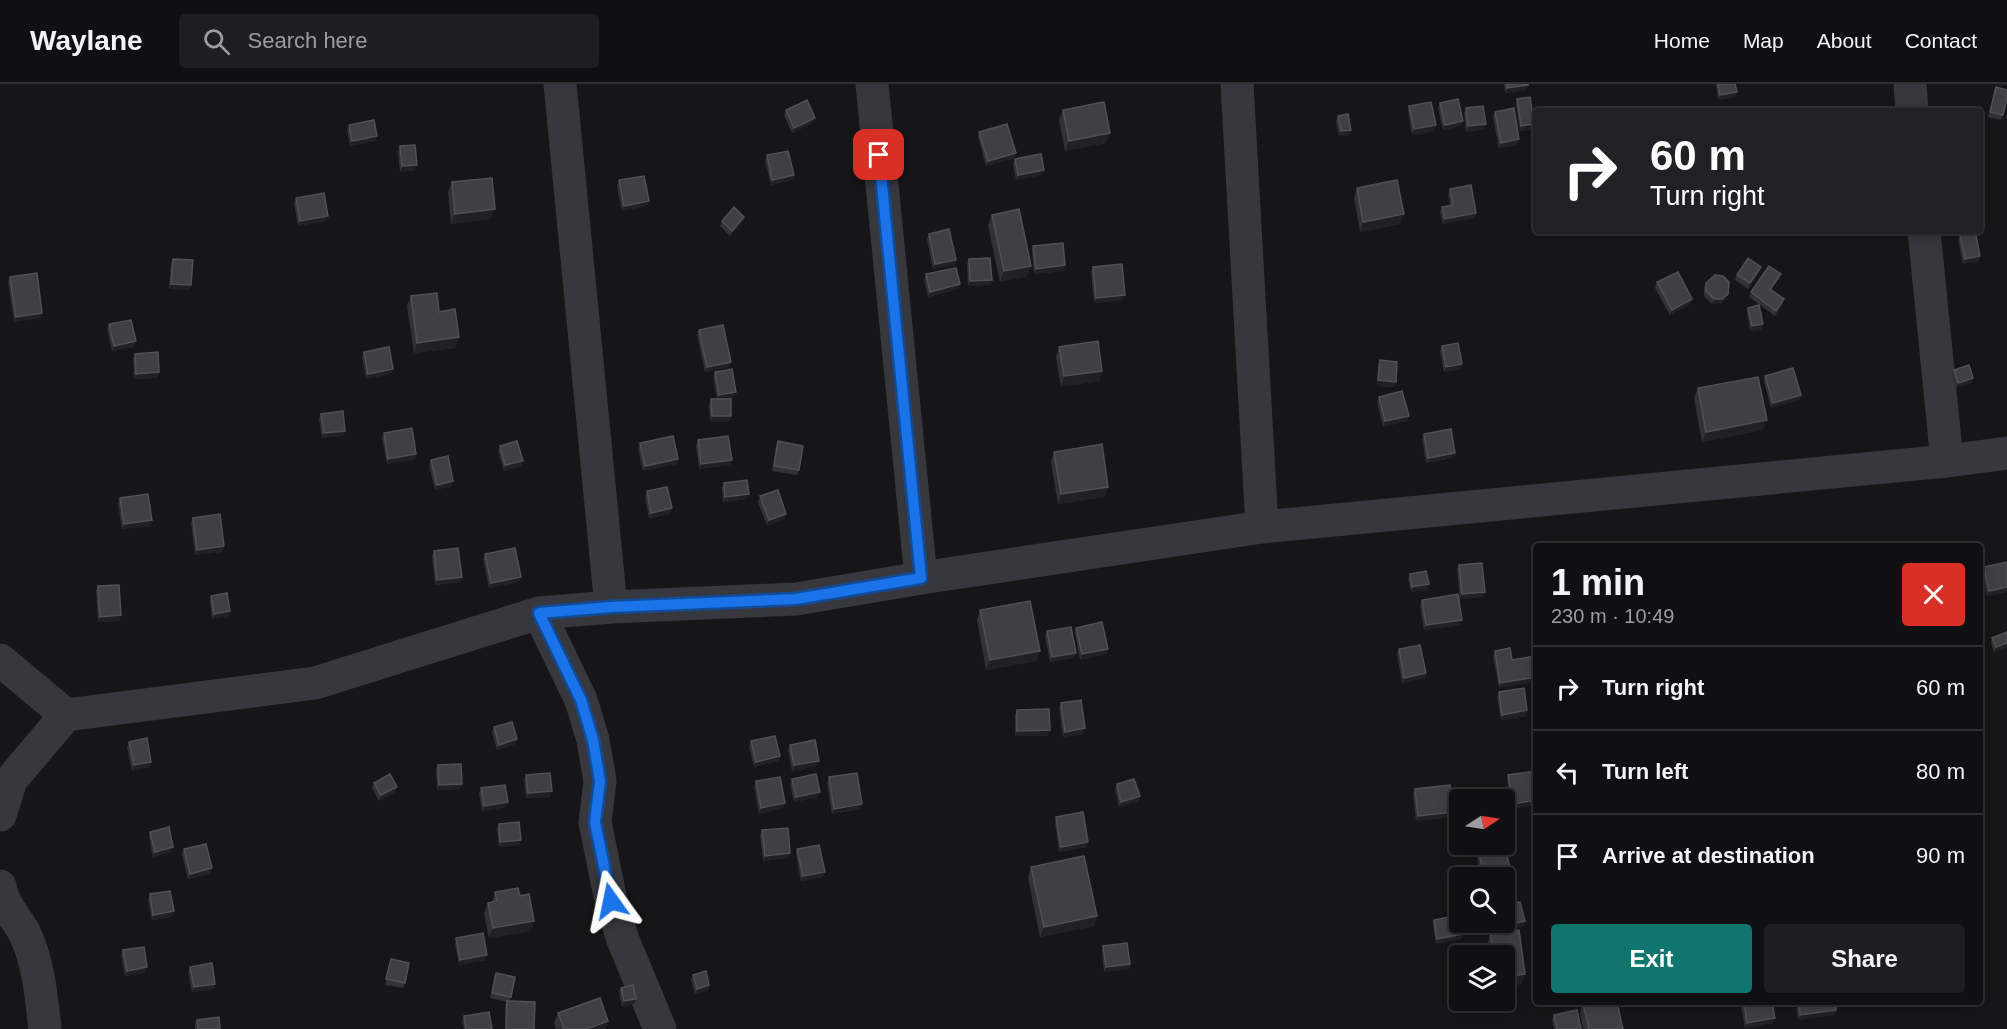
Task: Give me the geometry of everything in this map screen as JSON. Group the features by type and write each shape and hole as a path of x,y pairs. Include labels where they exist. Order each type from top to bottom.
{"street":[{"path":"560,84 611,607"},
{"path":"872,84 921,578"},
{"path":"1237,84 1262,527"},
{"path":"1910,84 1912,108"},
{"path":"1924,234 1947,461"},
{"path":"0,815 11,780 66,715 315,683 539,613 611,607 796,599 1262,527 1947,461 2007,453"},
{"path":"539,613 581,700 593,740 600,781 595,822 611,901 623,940 660,1029"},
{"path":"0,660 66,715"},
{"path":"0,886 2,898 24,932 38,969 45,1029"}],"building":[{"path":"1507,84 1528,84 1528,85 1507,88"},
{"path":"1718,84 1735,84 1737,92 1720,95"},
{"path":"1996,87 2007,90 2003,115 1990,112"},
{"path":"1530,97 1533,124 1521,126 1517,99"},
{"path":"1458,99 1463,121 1445,125 1440,103"},
{"path":"807,100 815,118 794,128 786,110"},
{"path":"1104,102 1110,133 1069,141 1063,110"},
{"path":"1431,102 1436,125 1414,129 1409,106"},
{"path":"1483,106 1486,124 1468,126 1466,108"},
{"path":"1514,108 1519,139 1501,143 1495,112"},
{"path":"1348,114 1351,130 1341,131 1338,116"},
{"path":"374,120 377,136 352,141 349,125"},
{"path":"1007,124 1016,153 988,161 979,132"},
{"path":"415,145 417,165 402,166 400,146"},
{"path":"788,151 794,175 772,180 767,155"},
{"path":"1041,154 1044,170 1018,175 1015,159"},
{"path":"644,176 649,201 624,206 619,180"},
{"path":"492,178 495,209 455,214 452,182"},
{"path":"1397,180 1404,214 1363,222 1357,188"},
{"path":"1471,185 1476,213 1445,219 1442,207 1453,205 1450,189"},
{"path":"324,193 328,216 300,221 296,198"},
{"path":"734,207 744,217 732,231 722,221"},
{"path":"1019,209 1031,266 1004,271 992,215"},
{"path":"949,229 956,260 935,264 929,234"},
{"path":"1976,234 1980,256 1965,259 1960,235"},
{"path":"1063,243 1065,265 1036,269 1033,246"},
{"path":"990,258 992,280 970,281 969,259"},
{"path":"1748,258 1761,267 1750,283 1737,275"},
{"path":"173,259 193,260 191,285 171,284"},
{"path":"1122,264 1125,295 1096,298 1093,267"},
{"path":"1769,266 1781,274 1770,289 1784,299 1776,311 1751,292"},
{"path":"956,268 960,284 930,292 926,274"},
{"path":"1678,272 1692,299 1672,310 1657,282"},
{"path":"37,273 42,313 16,317 10,277"},
{"path":"1715,275 1723,276 1729,282 1728,294 1722,299 1714,299 1706,291 1706,283"},
{"path":"437,293 439,312 455,309 459,337 417,343 411,296"},
{"path":"1759,305 1763,324 1752,326 1748,308"},
{"path":"131,320 136,341 114,346 109,324"},
{"path":"723,325 731,362 707,367 699,330"},
{"path":"1098,341 1102,371 1064,376 1059,347"},
{"path":"1458,343 1462,364 1446,367 1442,346"},
{"path":"389,347 393,369 368,374 364,352"},
{"path":"158,352 159,372 136,374 135,354"},
{"path":"1380,360 1397,362 1396,382 1378,380"},
{"path":"1969,365 1973,378 1958,383 1954,370"},
{"path":"1793,368 1801,395 1773,403 1765,376"},
{"path":"732,369 736,392 719,395 715,372"},
{"path":"1758,377 1767,420 1706,432 1698,388"},
{"path":"1402,391 1409,416 1385,421 1379,397"},
{"path":"711,399 731,399 731,416 712,416"},
{"path":"343,411 345,431 324,433 321,414"},
{"path":"412,428 416,454 388,459 384,433"},
{"path":"1451,429 1455,453 1428,458 1424,434"},
{"path":"673,436 678,459 645,466 640,443"},
{"path":"728,436 732,460 701,464 698,440"},
{"path":"517,441 523,461 505,465 500,446"},
{"path":"778,441 803,446 799,470 774,466"},
{"path":"1102,444 1108,487 1061,494 1054,452"},
{"path":"448,456 453,481 437,485 431,460"},
{"path":"747,480 749,494 725,497 724,483"},
{"path":"667,487 672,508 651,513 647,491"},
{"path":"778,490 786,514 769,520 760,496"},
{"path":"148,494 152,520 124,524 120,498"},
{"path":"220,514 224,546 197,550 193,518"},
{"path":"458,548 462,577 437,580 434,551"},
{"path":"515,548 521,577 491,583 485,554"},
{"path":"2007,562 2007,587 1989,591 1984,567"},
{"path":"1482,563 1485,592 1462,594 1459,565"},
{"path":"1426,571 1429,584 1412,587 1410,574"},
{"path":"119,585 121,615 100,617 98,586"},
{"path":"227,593 230,611 214,614 211,596"},
{"path":"1458,594 1462,620 1426,625 1422,600"},
{"path":"1030,601 1040,651 990,660 980,610"},
{"path":"1102,622 1108,649 1082,654 1076,628"},
{"path":"1071,627 1076,653 1052,657 1047,631"},
{"path":"2007,632 2007,643 1996,647 1992,638"},
{"path":"1420,645 1426,673 1404,678 1399,649"},
{"path":"1510,648 1512,660 1533,656 1533,678 1500,683 1495,651"},
{"path":"1524,688 1527,710 1502,715 1499,692"},
{"path":"1081,700 1085,728 1065,732 1061,703"},
{"path":"1049,709 1050,730 1017,731 1017,710"},
{"path":"512,722 517,739 499,745 494,727"},
{"path":"775,736 780,756 756,762 751,741"},
{"path":"147,738 151,762 134,765 129,742"},
{"path":"815,740 819,761 794,765 790,745"},
{"path":"461,764 462,784 439,785 438,765"},
{"path":"1533,771 1533,801 1515,804 1515,789 1510,789 1508,775"},
{"path":"550,773 552,791 528,793 526,775"},
{"path":"857,773 862,804 834,809 829,777"},
{"path":"390,774 397,787 381,795 374,783"},
{"path":"816,774 820,792 796,797 792,779"},
{"path":"780,777 785,803 761,808 756,781"},
{"path":"1134,779 1140,796 1121,802 1117,784"},
{"path":"505,785 508,802 484,806 481,788"},
{"path":"1450,785 1449,812 1418,816 1415,789"},
{"path":"1083,812 1088,842 1061,847 1056,817"},
{"path":"519,822 521,840 500,842 499,824"},
{"path":"169,827 173,847 155,852 150,832"},
{"path":"788,828 790,853 765,856 762,830"},
{"path":"206,844 212,868 190,874 184,849"},
{"path":"819,845 825,872 803,876 797,849"},
{"path":"1480,855 1507,855 1510,867 1482,867"},
{"path":"1084,856 1097,916 1044,927 1031,867"},
{"path":"518,888 520,896 529,894 534,921 493,928 488,903 497,901 495,892"},
{"path":"170,891 174,911 153,915 150,894"},
{"path":"1520,902 1525,921 1515,923 1515,903"},
{"path":"1449,917 1449,933 1463,934 1437,939 1434,920"},
{"path":"1519,930 1525,974 1515,975 1515,945 1492,945 1490,934 1515,933 1515,931"},
{"path":"483,933 487,955 460,960 456,938"},
{"path":"1127,943 1130,964 1106,967 1103,946"},
{"path":"144,947 147,967 127,971 123,950"},
{"path":"391,959 409,963 405,983 386,979"},
{"path":"212,963 215,984 194,987 190,967"},
{"path":"706,971 709,985 697,989 693,975"},
{"path":"496,973 515,977 511,997 492,993"},
{"path":"633,985 636,999 624,1001 621,988"},
{"path":"600,998 608,1021 586,1029 564,1029 558,1013"},
{"path":"507,1001 535,1002 534,1029 506,1029"},
{"path":"1583,1005 1618,1005 1623,1029 1589,1029"},
{"path":"1744,1005 1773,1005 1775,1018 1747,1023"},
{"path":"1799,1005 1835,1005 1836,1010 1800,1015"},
{"path":"1577,1010 1581,1029 1557,1029 1554,1015"},
{"path":"489,1012 492,1029 466,1029 464,1016"},
{"path":"219,1017 220,1029 198,1029 197,1020"}],"route":[{"path":"611,901 595,822 600,781 593,740 581,700 539,613 611,607 796,599 921,578 879,155"}]}
